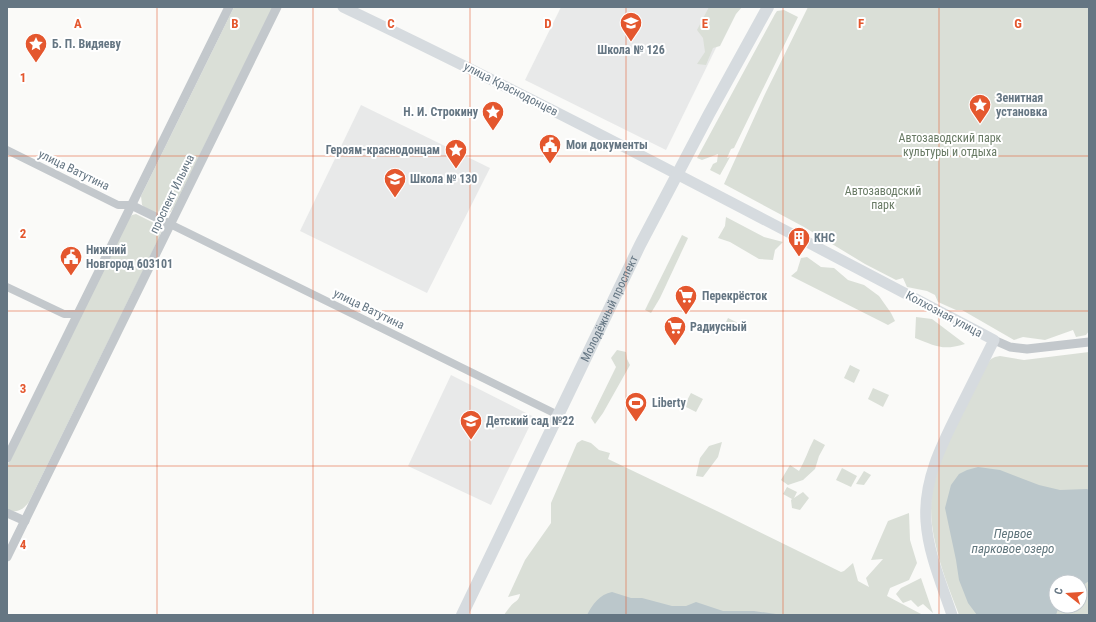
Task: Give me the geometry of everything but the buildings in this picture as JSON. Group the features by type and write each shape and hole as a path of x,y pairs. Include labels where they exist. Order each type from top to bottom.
{"main road":[{"name":"улица Краснодонцев","path":"343,7 464,65 677,174"},
{"name":"Молодёжный проспект","path":"462,615 640,245 768,7"},
{"name":"Колхозная улица","path":"677,174 994,340 941,447 933,465 929,482 926,521 929,540 933,560 952,615"}],"street":[{"path":"7,458 229,7"},
{"name":"проспект Ильича","path":"7,557 277,7"},
{"name":"улица Ватутина","path":"7,150 118,206 131,205"},
{"path":"131,205 170,224"},
{"name":"улица Ватутина","path":"170,224 558,416"},
{"path":"7,287 64,314 78,314"},
{"path":"994,340 1010,347 1027,349 1089,342"},
{"path":"7,513 25,521"}],"shaded area":[{"name":"Школа № 126","path":"561,7 736,7 666,150 525,80"},
{"name":"Школа № 130","path":"361,105 490,168 427,293 300,231"},
{"name":"Детский сад №22","path":"451,375 534,417 491,505 408,466"}],"green space":[{"path":"234,7 273,7 174,207 167,215 164,216 158,214 142,205 141,196"},
{"path":"709,7 742,7 736,14 720,46 713,48 706,65 697,64 705,52 703,38 697,30"},
{"name":"Автозаводский парк","path":"808,7 1089,7 1089,331 1086,335 1076,337 1073,330 1045,340 1023,337 1014,340 962,310 956,310 938,302 935,295 927,291 907,287 903,278 896,280 865,264 804,227 724,184 765,94"},
{"path":"784,10 798,17 734,148 731,149 727,158 730,157 720,175 710,170 713,164 717,162 718,154 702,160 697,158 775,14 777,11"},
{"path":"136,214 156,224 161,230 160,236 29,502 24,507 16,511 7,509 7,466 128,219 132,215"},
{"path":"726,217 764,237 783,242 775,250 773,260 759,259 730,242 718,238 725,226"},
{"path":"682,235 688,238 660,298 651,313 645,310"},
{"path":"807,257 821,267 834,268 848,280 864,285 879,296 895,321 888,325 791,276 797,271 801,258"},
{"path":"916,317 932,319 965,344 950,347 939,347 915,338"},
{"path":"728,318 738,323 733,333 723,328"},
{"path":"617,350 626,352 630,365 603,413 595,424 591,418 616,367 611,358"},
{"path":"1089,352 1089,615 959,615 942,570 934,535 931,506 932,491 938,468 950,438 987,364 991,359 1000,356 1024,360"},
{"path":"850,365 860,370 854,383 844,378"},
{"path":"873,388 889,395 883,407 868,399"},
{"path":"691,393 703,399 696,412 684,406"},
{"path":"814,439 825,445 819,456 815,469 803,480 788,485 781,480 790,465 799,471"},
{"path":"582,440 591,443 599,450 610,453 608,459 841,572 853,563 858,581 869,587 866,578 883,559 871,560 888,521 909,513 910,540 917,563 909,580 890,588 887,596 923,615 504,615 519,599 520,594 508,597 525,560 551,523 551,503 577,443"},
{"path":"722,442 718,457 703,477 696,476 700,458 709,446"},
{"path":"842,468 857,476 851,487 836,480"},
{"path":"864,471 871,475 864,485 856,484"},
{"path":"787,487 797,492 794,498 803,492 809,498 800,510 792,508 792,499 783,494"},
{"path":"921,578 933,613 923,604 918,607 911,600 903,603 896,594 901,588"}],"water":[{"name":"Первое парковое озеро","path":"978,467 1000,470 1039,485 1060,490 1089,490 1089,581 1088,582 1088,574 1048,574 1048,614 1056,615 977,615 968,603 959,580 945,508 951,485 959,474"},
{"path":"612,592 631,598 642,598 672,606 686,606 696,602 723,611 754,611 783,615 587,615 597,600"}],"place":[{"name":"Школа № 126","path":"631,42"},
{"name":"Б. П. Видяеву","path":"36,64"},
{"name":"Зенитная установка","path":"980,124"},
{"name":"Н. И. Строкину","path":"493,132"},
{"name":"Мои документы","path":"550,164"},
{"name":"Героям-краснодонцам","path":"456,170"},
{"name":"Школа № 130","path":"395,198"},
{"name":"КНС","path":"799,258"},
{"name":"Нижний Новгород 603101","path":"71,276"},
{"name":"Перекрёсток","path":"686,316"},
{"name":"Радиусный","path":"675,346"},
{"name":"Liberty","path":"636,422"},
{"name":"Детский сад №22","path":"471,440"}],"park label":[{"name":"Автозаводский парк культуры и отдыха","path":"950,145"}]}
